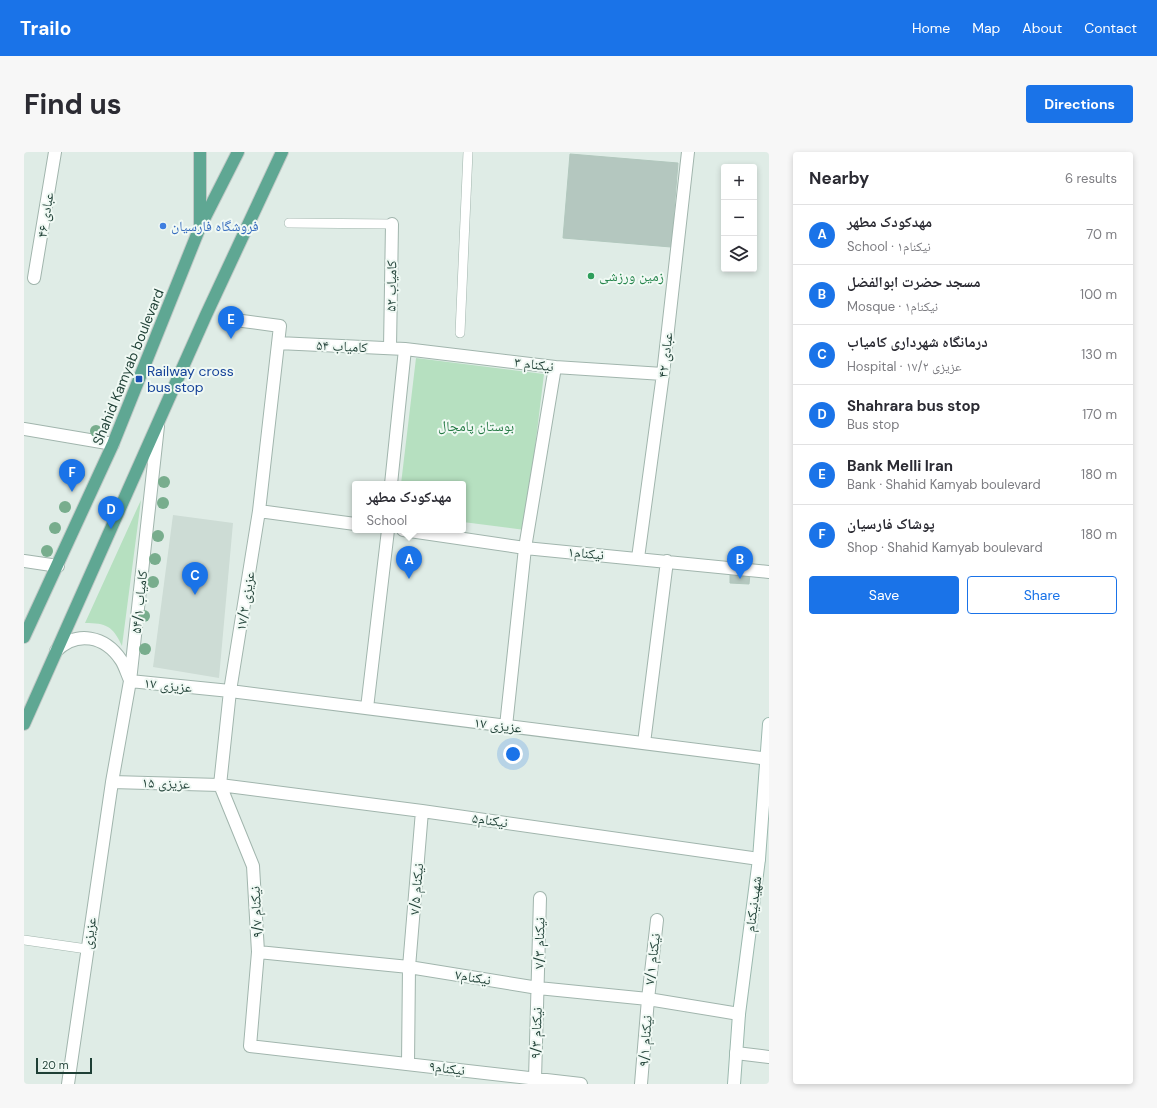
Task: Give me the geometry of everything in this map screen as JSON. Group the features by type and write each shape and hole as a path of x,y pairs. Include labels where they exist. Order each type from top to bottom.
{"main road":[{"path":"200,152 200,227"},
{"name":"Shahid Kamyab boulevard","path":"24,637 113,444 200,227 238,152"},
{"path":"24,724 55,651 282,152"}],"street":[{"name":"عبادی ۴۶","path":"34,278 55,152"},
{"name":"عبادی ۴۲","path":"638,558 663,374 688,152"},
{"name":"کامیاب ۵۲","path":"390,348 392,224"},
{"name":"عزیزی ۱۷/۲","path":"230,691 260,511 280,326 235,320"},
{"name":"کامیاب ۵۴","path":"278,343 405,349"},
{"name":"نیکنام ۳","path":"405,349 555,366 663,374"},
{"path":"392,481 405,349"},
{"path":"506,726 526,548 555,366"},
{"name":"کامیاب ۵۴/۱","path":"112,782 130,681 159,421"},
{"path":"24,428 113,444"},
{"path":"260,511 352,524"},
{"path":"367,708 388,533"},
{"name":"نیکنام۱","path":"424,533 526,548 769,572"},
{"path":"24,561 58,566"},
{"path":"644,743 667,561"},
{"path":"55,651 64,642 75,638 87,637 98,641 111,648 122,660 130,681"},
{"name":"عزیزی ۱۷","path":"130,681 230,691 767,759"},
{"path":"220,785 230,691"},
{"name":"شهیدنیکنام","path":"734,1084 739,1014 759,859 769,724"},
{"name":"عزیزی ۱۵","path":"112,782 220,785"},
{"name":"عزیزی","path":"68,1084 112,782"},
{"name":"نیکنام۵","path":"220,785 422,811 759,859"},
{"name":"نیکنام ۹/۷","path":"220,785 253,866 258,952 250,1046"},
{"name":"نیکنام ۷/۵","path":"409,967 422,811"},
{"name":"نیکنام ۷/۳","path":"538,988 540,898"},
{"name":"نیکنام ۷/۱","path":"648,999 657,920"},
{"name":"نیکنام۷","path":"258,952 409,967 538,988 648,999 739,1014"},
{"name":"نیکنام۹","path":"408,1064 409,967"},
{"name":"نیکنام ۹/۳","path":"535,1078 538,988"},
{"name":"نیکنام ۹/۱","path":"641,1084 648,999"},
{"name":"نیکنام۹","path":"250,1046 581,1084"},
{"path":"736,1053 769,1057"}],"lane":[{"path":"460,333 468,152"},
{"path":"289,224 392,224"},
{"path":"24,940 87,949"}],"shaded area":[{"path":"173,515 233,523 219,678 153,667"}],"green space":[{"name":"بوستان پامچال","path":"416,358 544,374 525,530 466,522 466,481 401,481"},
{"path":"141,500 122,646 119,639 108,627 104,625 85,623"}],"building":[{"path":"570,154 678,163 671,247 563,238"},
{"path":"730,574 750,574 749,584 730,583"}],"place":[{"name":"فروشگاه فارسیان","path":"163,226"},
{"name":"زمین ورزشی","path":"591,276"},
{"name":"Bank Melli Iran","path":"231,339"},
{"name":"Railway cross bus stop","path":"139,379"},
{"name":"پوشاک فارسیان","path":"72,492"},
{"name":"Shahrara bus stop","path":"111,529"},
{"name":"مهدکودک مطهر","path":"409,579"},
{"name":"مسجد حضرت ابوالفضل","path":"740,579"},
{"name":"درمانگاه شهرداری کامیاب","path":"195,595"}]}
